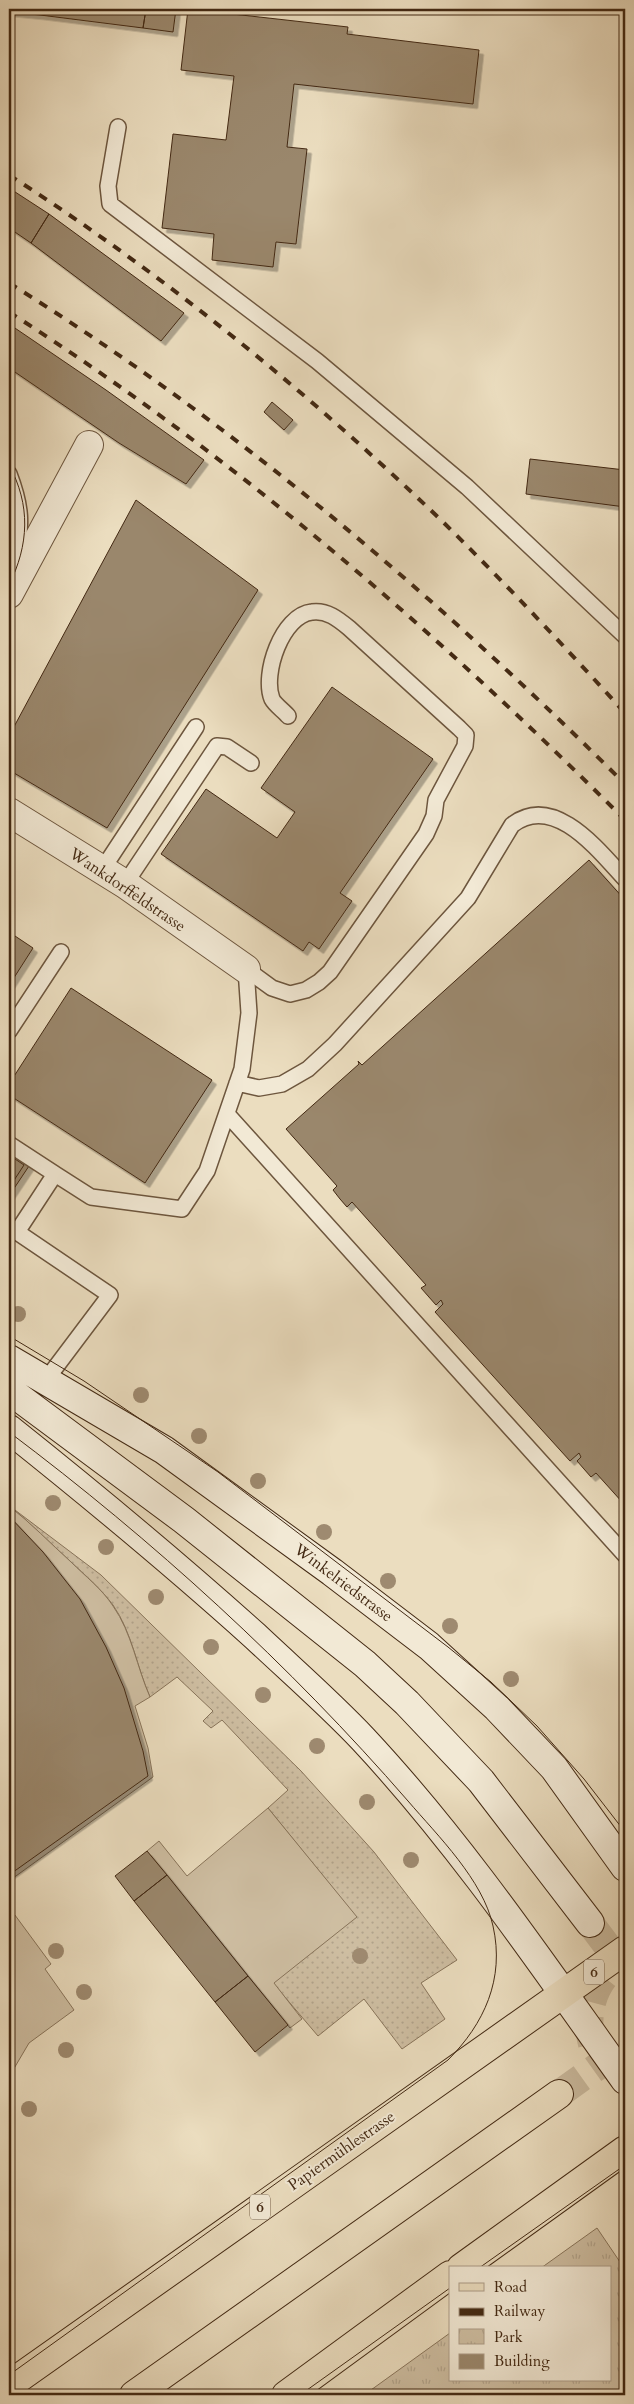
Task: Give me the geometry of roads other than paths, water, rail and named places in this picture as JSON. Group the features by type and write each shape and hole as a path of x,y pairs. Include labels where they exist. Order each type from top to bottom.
{"main road":[{"path":"11,582 89,445"},
{"name":"Wankdorffeldstrasse","path":"9,812 114,877 246,969"},
{"name":"Winkelriedstrasse","path":"9,1359 180,1461 429,1646 498,1708 554,1768 625,1867"},
{"path":"9,1390 184,1520 364,1664 393,1690 481,1781 590,1923"},
{"path":"9,1429 110,1509 221,1606 312,1688 362,1738 429,1813 625,2080"},
{"name":"Papiermühlestrasse","path":"9,2385 625,1950"},
{"path":"134,2395 560,2094"},
{"path":"464,2266 625,2150"},
{"path":"286,2395 449,2277"}],"lane":[{"path":"118,127 108,186 110,204 325,367 467,487 625,636"},
{"path":"9,474 18,497 21,517 11,582"},
{"path":"9,506 16,536 11,582"},
{"path":"9,543 11,582"},
{"path":"246,969 272,988 290,994 306,990 330,972 426,834 434,816 438,793 465,746 466,735 460,728 336,617 322,613 310,612 292,623 276,650 270,674 272,699 288,716"},
{"path":"114,877 196,727"},
{"path":"114,877 217,746 227,747 251,763"},
{"path":"237,1083 259,1088 282,1084 308,1069 328,1050 468,898 512,825 520,819 540,816 565,822 590,841 625,879"},
{"path":"9,1029 61,952"},
{"path":"9,1144 91,1197 182,1208 206,1172 242,1069 249,1013 246,969"},
{"path":"227,1114 624,1550"},
{"path":"46,1380 110,1295 17,1232 55,1174"}],"tunnel":[{"path":"590,1923 620,1963"},
{"path":"592,2044 589,2020 594,1996 606,1976 614,1967 625,1960"},
{"path":"559,2094 601,2064"}],"tram line":[{"path":"9,465 21,495 25,525 21,555 9,585"},
{"path":"9,1336 84,1381 218,1472 448,1647 491,1682 537,1726 584,1779 625,1832"},
{"path":"9,1432 116,1516 168,1561 268,1653 363,1750 470,1875 488,1909 496,1945 494,1982 481,2016 461,2046 448,2060 9,2375"},
{"path":"482,2266 625,2165"},
{"path":"300,2395 449,2289"}],"railway":[{"path":"9,175 67,213 180,295 235,338 341,428 393,474 466,545 536,616 625,713"},
{"path":"9,283 92,337 174,394 331,516 407,580 481,647 625,784"},
{"path":"9,312 92,367 174,426 253,486 330,549 481,681 625,820"}]}
